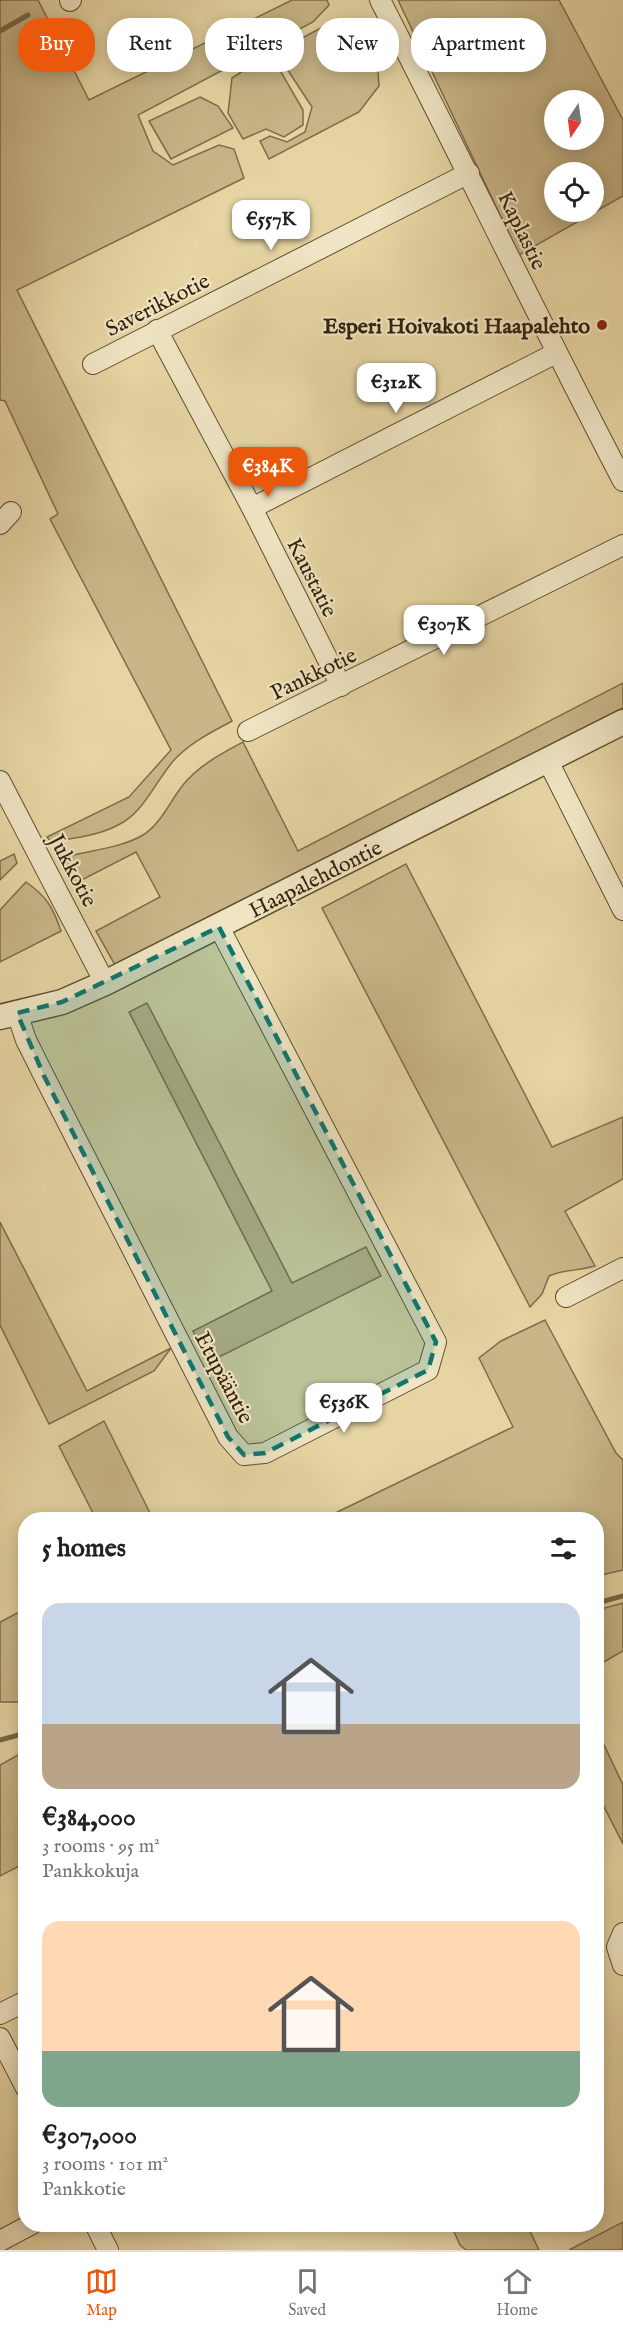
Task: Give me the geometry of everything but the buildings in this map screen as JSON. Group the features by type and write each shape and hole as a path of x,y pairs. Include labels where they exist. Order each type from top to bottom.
{"street":[{"name":"Kaplastie","path":"380,0 469,173 556,353 623,481"},
{"name":"Saverikkotie","path":"93,364 469,173"},
{"name":"Kaustatie","path":"157,330 252,508 341,686"},
{"path":"252,508 556,353"},
{"name":"Pankkotie","path":"248,731 623,545"},
{"name":"Haapalehdontie","path":"9,1015 62,1002 105,983 623,722"},
{"path":"548,761 623,910"},
{"name":"Jukkotie","path":"0,781 105,983"},
{"name":"Etupääntie","path":"9,1015 44,1076 228,1437 244,1455 265,1453 428,1370 436,1342 219,927"},
{"path":"566,1297 623,1268"},
{"path":"623,1933 616,1947 623,1965"},
{"path":"0,2014 18,2005"},
{"path":"0,2038 18,2073"},
{"path":"0,2241 18,2231"},
{"path":"99,2232 108,2250"}],"highlighted area":[{"path":"219,927 436,1342 428,1370 265,1453 244,1455 228,1437 44,1076 17,1013 62,1002"}],"shaded area":[{"path":"0,0 38,0 47,18 18,18 18,72 75,72 89,100 146,72 193,72 193,49 205,43 205,72 219,72 138,115 153,151 173,165 219,145 234,149 244,178 17,290 232,721 181,753 135,813 127,820 102,832 51,842 47,837 129,797 171,750 50,519 58,514 5,401 0,400"},
{"path":"292,0 327,0 329,5 313,22 304,27 304,18 255,18"},
{"path":"398,0 559,0 623,120 623,196 604,207 604,162 544,162 544,222 577,222 519,255 432,72 546,72 546,18 411,18 411,27"},
{"path":"316,31 316,72 378,72 379,86 359,112 269,159 260,141 270,136 287,142 305,132 312,107 289,72 304,72 304,37"},
{"path":"241,72 281,72 303,110 303,125 284,137 266,129 243,139 228,113 232,78"},
{"path":"200,97 218,106 233,128 171,159 149,121"},
{"path":"623,683 623,708 115,965 96,931 160,897 136,852 72,885 58,859 112,847 143,835 155,825 183,785 196,772 211,760 243,742 298,851"},
{"path":"14,854 17,863 0,880 0,861"},
{"path":"406,864 552,1147 623,1117 623,1179 565,1211 595,1266 549,1276 542,1294 530,1307 322,908"},
{"path":"26,882 48,903 61,931 0,962 0,910"},
{"path":"147,1003 292,1283 366,1247 381,1276 209,1362 193,1331 272,1291 129,1012"},
{"path":"0,1222 87,1391 171,1348 154,1371 49,1424 0,1325"},
{"path":"545,1320 616,1453 623,1460 623,1570 604,1574 604,1512 337,1512 513,1427 479,1358 501,1341"},
{"path":"104,1421 150,1512 92,1512 59,1446"},
{"path":"623,1603 623,1651 604,1662 604,1608"},
{"path":"18,1613 18,1702 0,1702 0,1622"},
{"path":"604,1745 623,1785 623,1844 604,1807"},
{"path":"18,1755 18,1867 0,1876 0,1765"},
{"path":"623,2222 623,2250 569,2250 604,2232"},
{"path":"454,2232 530,2232 539,2250 466,2250 460,2245"}],"waterway":[{"path":"0,31 28,15"},
{"path":"604,1601 623,1596"},
{"path":"0,1740 18,1735"}],"place":[{"name":"Esperi Hoivakoti Haapalehto","path":"602,325"}]}
